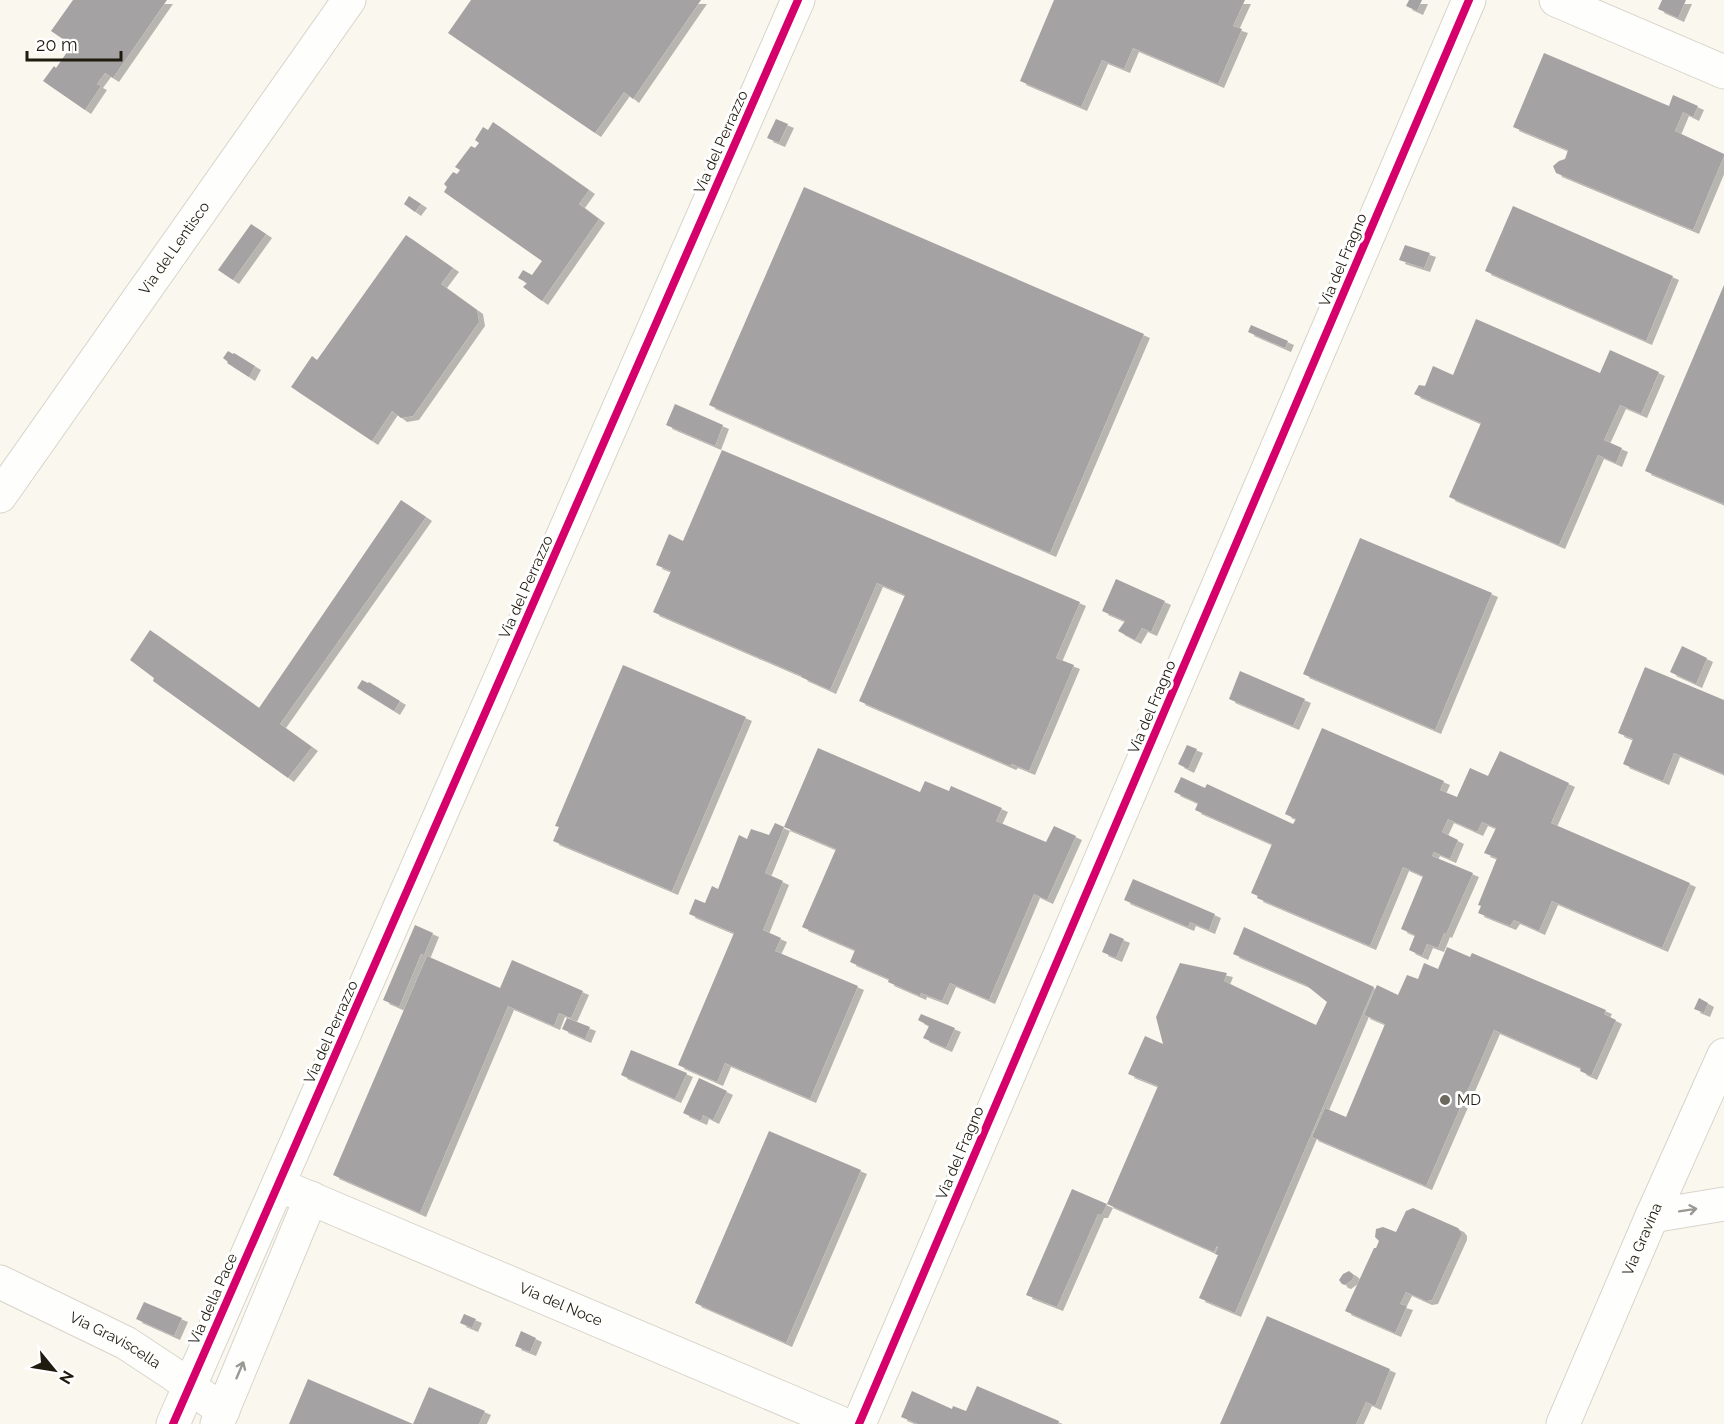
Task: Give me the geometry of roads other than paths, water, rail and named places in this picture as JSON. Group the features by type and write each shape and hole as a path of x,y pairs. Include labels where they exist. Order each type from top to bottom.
{"street":[{"name":"Via del Lentisco","path":"0,496 349,0"},
{"name":"Via del Perrazzo","path":"279,1185 798,0"},
{"name":"Via del Fragno","path":"859,1424 1469,0"},
{"path":"1556,0 1724,72"},
{"name":"Via Gravina","path":"1563,1424 1652,1216 1722,1066"},
{"name":"Via del Noce","path":"279,1185 843,1424"},
{"name":"Via della Pace","path":"173,1424 279,1185"},
{"path":"220,1417 311,1198"},
{"path":"1652,1216 1724,1204"},
{"name":"Via Graviscella","path":"0,1282 126,1343 189,1386 220,1417"}],"place":[{"name":"MD","path":"1445,1100"}]}
